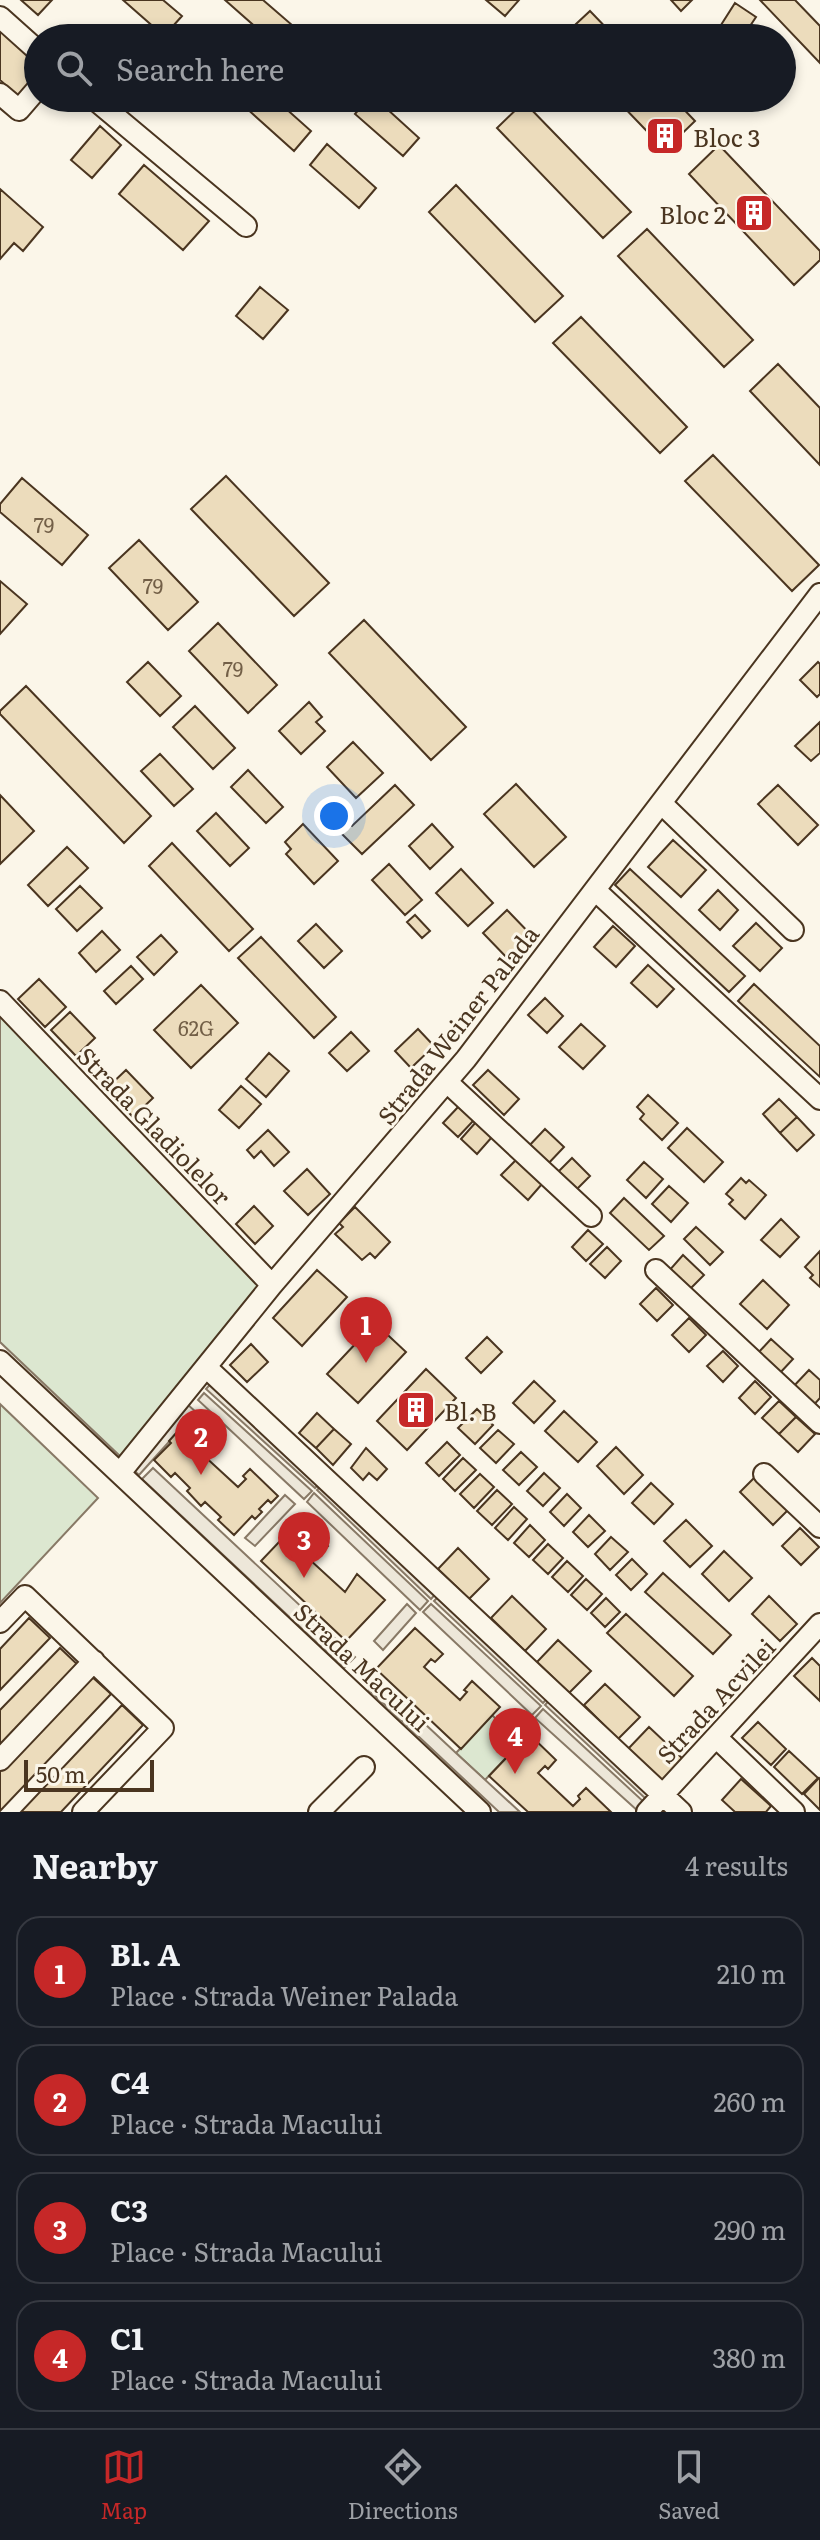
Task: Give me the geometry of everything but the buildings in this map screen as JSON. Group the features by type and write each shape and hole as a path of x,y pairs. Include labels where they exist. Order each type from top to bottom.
{"street":[{"path":"0,17 24,38"},
{"path":"0,94 19,110 24,104"},
{"path":"110,112 246,226"},
{"name":"Strada Weiner Palada","path":"120,1473 272,1285 447,1082 661,803 814,617 820,594"},
{"path":"661,803 793,930"},
{"path":"595,890 820,1099"},
{"name":"Strada Gladiolelor","path":"0,1001 272,1285"},
{"path":"447,1082 591,1216"},
{"path":"656,1270 820,1423"},
{"name":"Strada Macului","path":"0,1361 480,1812"},
{"path":"206,1367 681,1812"},
{"path":"764,1474 820,1527"},
{"path":"0,1622 25,1596 163,1728 83,1812"},
{"name":"Strada Acvilei","path":"647,1812 816,1636"},
{"path":"0,1760 94,1661"},
{"path":"716,1737 794,1812"},
{"path":"319,1812 364,1767"}],"green space":[{"path":"0,1008 262,1285 121,1457 0,1342"},
{"path":"0,1404 98,1498 0,1603"},
{"path":"492,1715 520,1743 485,1780 456,1753"}],"shaded area":[{"path":"214,1380 322,1481 315,1488 206,1389"},
{"path":"204,1393 312,1491 304,1499 198,1400"},
{"path":"187,1404 196,1412 139,1475 130,1467"},
{"path":"153,1468 355,1657 344,1668 142,1479"},
{"path":"324,1483 439,1590 431,1599 317,1490"},
{"path":"314,1493 428,1601 420,1610 307,1502"},
{"path":"285,1495 295,1504 255,1546 245,1538"},
{"path":"442,1593 551,1694 543,1703 434,1601"},
{"path":"407,1604 416,1613 383,1650 374,1641"},
{"path":"431,1604 541,1706 532,1715 423,1612"},
{"path":"378,1680 520,1812 499,1812 369,1690"},
{"path":"553,1696 654,1790 646,1799 545,1705"},
{"path":"543,1709 646,1804 639,1812 535,1718"}],"place":[{"name":"Bloc 3","path":"665,136"},
{"name":"Bloc 2","path":"754,213"},
{"name":"Bl. A","path":"366,1363"},
{"name":"Bl. B","path":"416,1410"},
{"name":"C4","path":"201,1475"},
{"name":"C3","path":"304,1578"},
{"name":"C1","path":"515,1774"}]}
